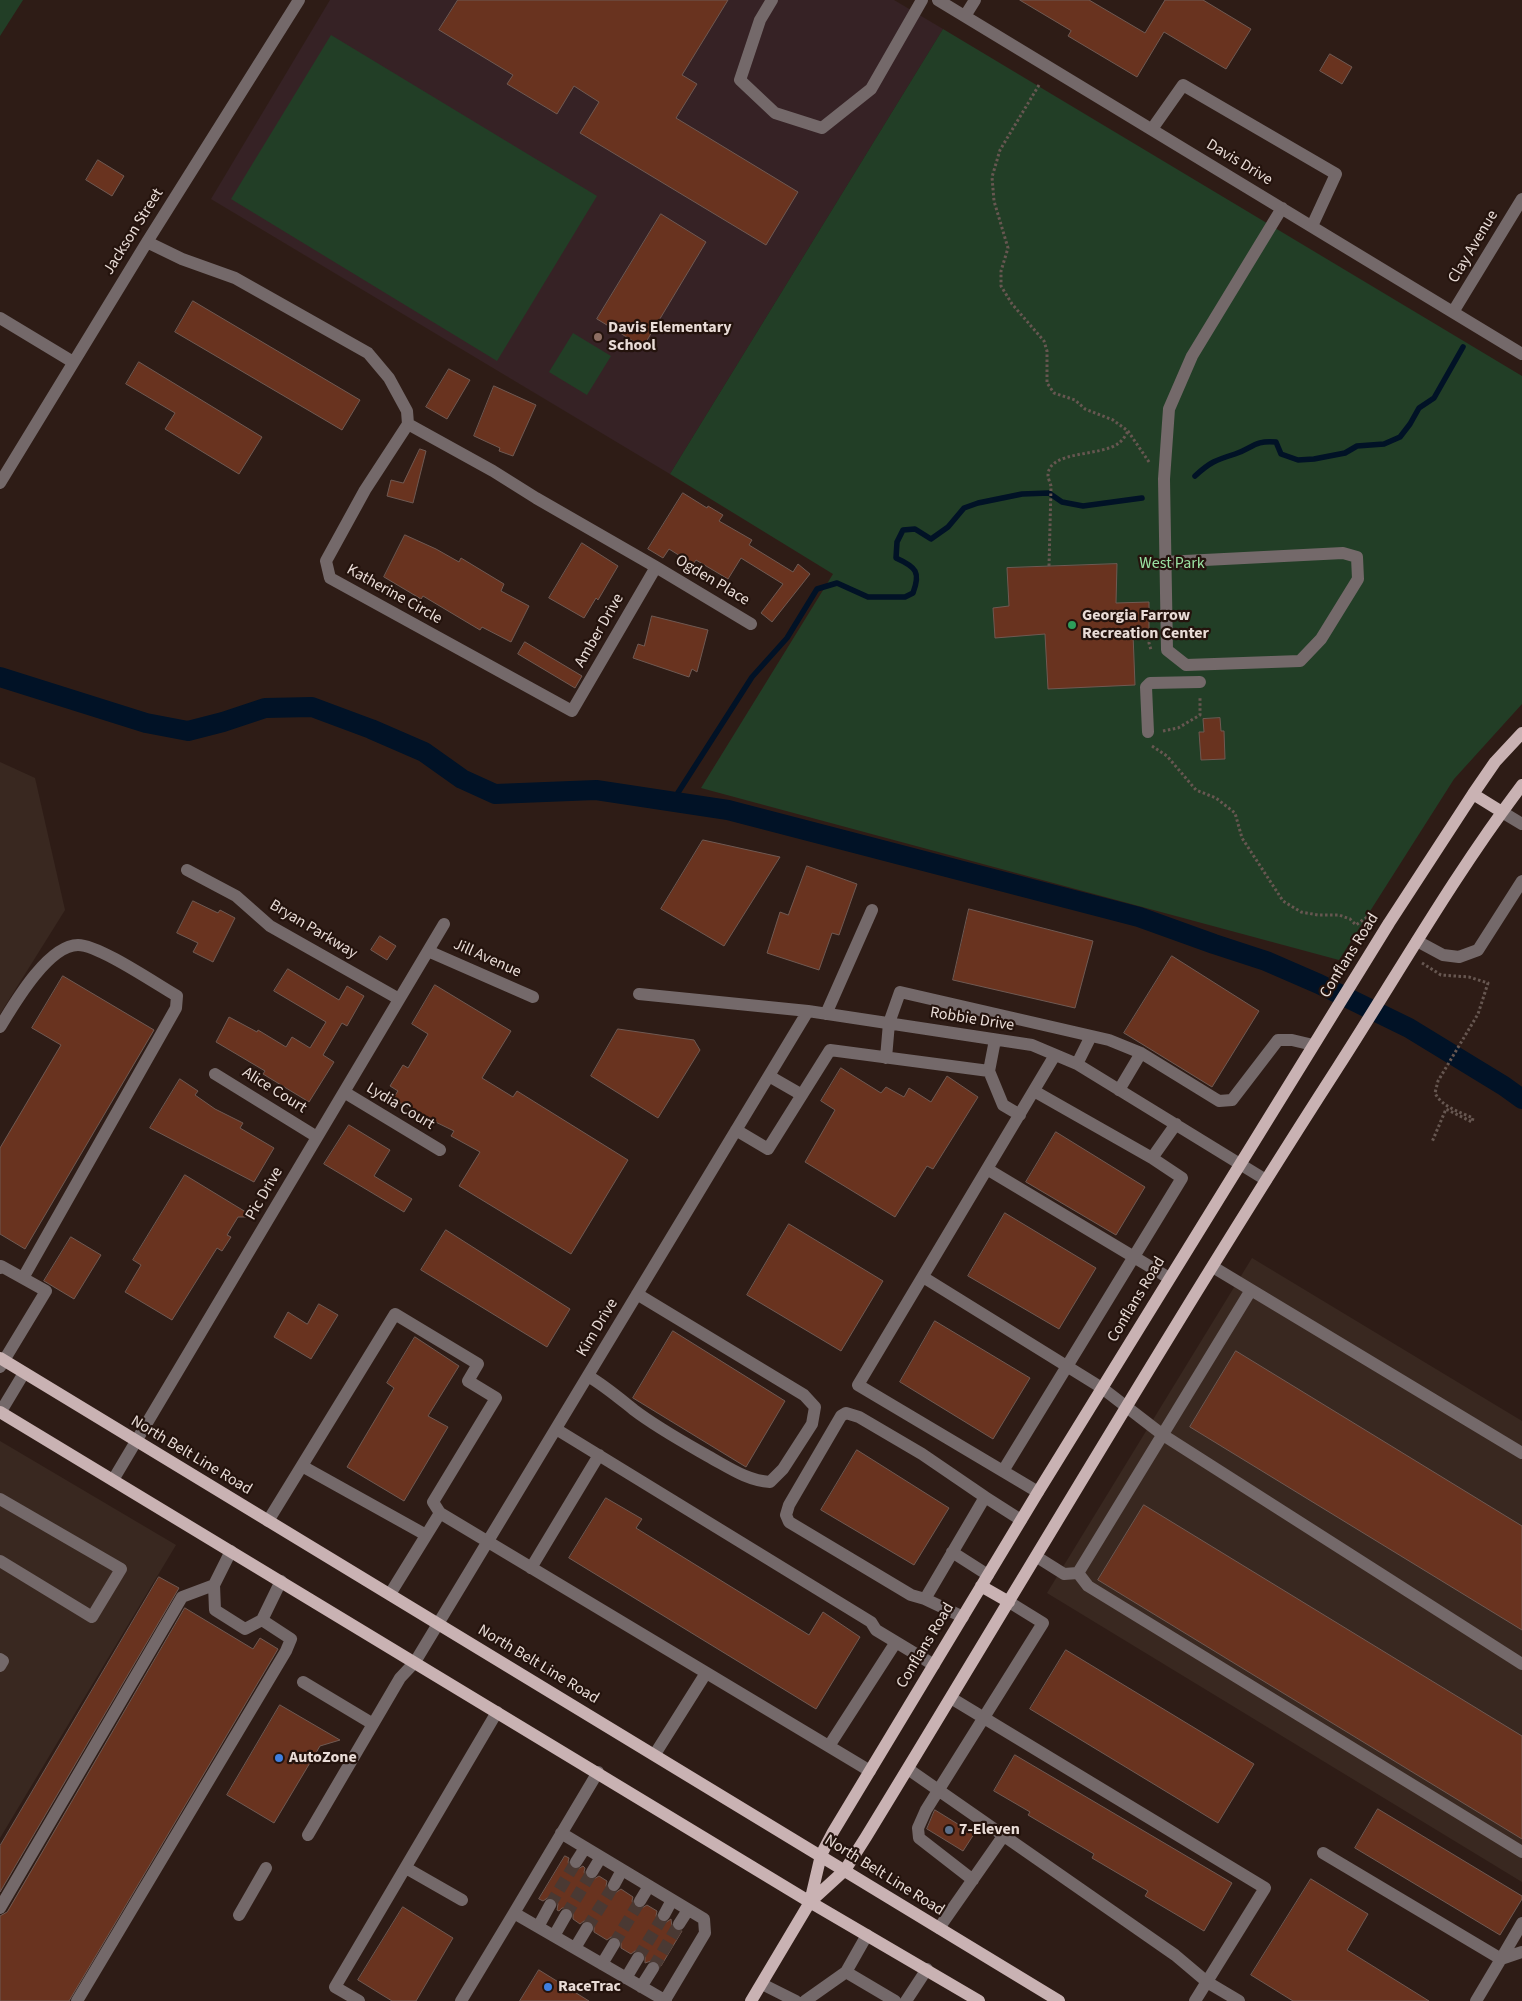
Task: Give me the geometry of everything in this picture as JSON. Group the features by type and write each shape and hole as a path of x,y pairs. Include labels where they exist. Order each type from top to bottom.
{"main road":[{"name":"Conflans Road","path":"810,1902 820,1855 1038,1492 1374,947 1495,762 1522,732"},
{"name":"Conflans Road","path":"752,2001 810,1902 845,1870 1266,1180 1450,886 1522,785"},
{"path":"1473,794 1502,812"},
{"name":"North Belt Line Road","path":"1,1362 24,1373 390,1594 1059,2001"},
{"path":"0,1412 810,1902 927,1969 978,2001"},
{"path":"985,1581 1009,1602"}],"street":[{"name":"Jackson Street","path":"0,483 147,242 299,0"},
{"path":"772,0 760,20 740,80 775,113 822,128 871,89 922,0"},
{"name":"Davis Drive","path":"938,0 1522,354"},
{"path":"965,16 975,0"},
{"path":"1152,130 1183,86 1336,174 1312,226"},
{"name":"Clay Avenue","path":"1453,312 1522,199"},
{"path":"1165,562 1343,553 1357,557 1358,579 1321,639 1300,661 1186,665 1167,650 1165,562 1164,478 1169,409 1192,356 1282,208"},
{"path":"147,242 182,259 235,278 368,353 389,378 407,411 408,424 494,470 536,498 656,567"},
{"path":"0,318 73,362"},
{"name":"Katherine Circle","path":"408,424 365,490 326,561 330,578 572,712"},
{"name":"Ogden Place","path":"656,567 750,624"},
{"name":"Amber Drive","path":"572,712 656,567"},
{"path":"1148,732 1146,687 1150,683 1200,682"},
{"path":"1502,812 1522,824"},
{"name":"Bryan Parkway","path":"187,870 236,896 270,926 399,999"},
{"path":"1417,941 1443,955 1459,957 1478,950 1522,881"},
{"path":"826,1014 872,910"},
{"name":"Pic Drive","path":"113,1480 316,1136 444,924"},
{"path":"0,1027 23,988 55,954 76,945 93,948 177,996 176,1008 23,1278"},
{"name":"Jill Avenue","path":"428,951 532,997"},
{"path":"886,1058 889,1023 900,992 1109,1040 1141,1053 1219,1101 1232,1100 1278,1040 1292,1040 1313,1045"},
{"name":"Robbie Drive","path":"639,994 808,1011 1032,1045 1077,1064 1266,1180"},
{"name":"Kim Drive","path":"308,1835 400,1678 415,1662 808,1011"},
{"path":"1077,1064 1091,1036"},
{"path":"995,1040 989,1072 1003,1105 1020,1115"},
{"path":"736,1130 768,1148 830,1050 989,1072"},
{"path":"1119,1090 1141,1053"},
{"path":"1038,1492 858,1385 1055,1055"},
{"name":"Alice Court","path":"215,1074 316,1136"},
{"path":"769,1076 802,1095"},
{"path":"1004,1472 1182,1178 1152,1158 1034,1091"},
{"name":"Lydia Court","path":"344,1092 440,1150"},
{"path":"1152,1158 1176,1124"},
{"path":"987,1169 1170,1278"},
{"path":"0,1268 1,1266 46,1291 1,1362"},
{"path":"1213,1268 1522,1454"},
{"path":"922,1277 1068,1366 1102,1388 1163,1435 1522,1664"},
{"path":"1078,1573 1251,1290"},
{"path":"588,1376 605,1386 635,1411 688,1445 738,1473 760,1481 770,1482 783,1469 812,1424 815,1407 804,1395 637,1294"},
{"path":"268,1521 395,1314 478,1364 468,1381 496,1398 433,1502 440,1513 870,1771"},
{"path":"0,1412 24,1373"},
{"path":"963,1617 925,1599 911,1595 789,1522 786,1515 789,1505 840,1416 846,1413 859,1417 922,1454 1021,1520"},
{"path":"556,1429 871,1622 876,1630 934,1665"},
{"path":"531,1568 599,1455"},
{"path":"302,1466 426,1535"},
{"path":"925,1599 986,1497"},
{"path":"0,1498 121,1569 92,1617 0,1561"},
{"path":"390,1594 440,1513"},
{"path":"231,1551 214,1585 216,1610 245,1629 262,1620 281,1581"},
{"path":"952,1552 985,1581"},
{"path":"1036,1557 1064,1574 1078,1573"},
{"path":"1078,1573 1088,1586 1522,1852"},
{"path":"0,1908 182,1597 214,1585"},
{"path":"973,1880 919,1838 918,1828 926,1810 1043,1623 1009,1602"},
{"path":"77,2001 286,1651 291,1639 262,1620"},
{"path":"829,1746 896,1642"},
{"path":"0,1659 3,1661 0,1666"},
{"path":"654,1754 706,1673"},
{"path":"303,1682 373,1724"},
{"path":"951,1698 1265,1888 1195,2001"},
{"path":"359,2001 335,1988 497,1712"},
{"path":"908,1768 1175,1955 1207,1982 1239,2001"},
{"path":"461,2001 598,1772"},
{"path":"514,1913 665,2001 705,1933 704,1919 561,1833"},
{"path":"939,1928 1004,1835"},
{"path":"576,1862 585,1848"},
{"path":"1323,1853 1501,1959 1522,1952"},
{"path":"592,1872 601,1857"},
{"path":"239,1915 266,1868"},
{"path":"406,1868 462,1900"},
{"path":"614,1885 622,1870"},
{"path":"640,1901 649,1886"},
{"path":"664,1915 672,1900"},
{"path":"538,1926 550,1905"},
{"path":"679,1924 688,1910"},
{"path":"554,1936 566,1915"},
{"path":"1476,2001 1522,1923"},
{"path":"575,1948 587,1928"},
{"path":"805,2001 846,1972 867,1935"},
{"path":"602,1964 614,1944"},
{"path":"626,1978 638,1958"},
{"path":"641,1987 653,1968"},
{"path":"906,2001 927,1969"},
{"path":"846,1972 895,2001"},
{"path":"762,1984 796,2001"}],"path":[{"path":"1039,85 1000,150 992,177 994,201 1008,248 1001,271 1001,286 1012,304 1044,340 1047,351 1047,383 1054,393 1075,400 1085,408 1113,420 1128,431 1148,460 1150,467"},
{"path":"1049,566 1051,486 1048,474 1054,462 1064,457 1109,449 1120,442 1128,431"},
{"path":"1152,633 1148,644 1153,657"},
{"path":"1200,682 1200,716 1178,728 1148,732 1149,744 1167,756 1196,790 1216,798 1235,814 1242,838 1283,901 1301,912 1318,915 1339,915 1350,919 1356,925 1366,917 1376,920"},
{"path":"1422,963 1441,975 1469,977 1488,983 1484,1000 1438,1081 1435,1093 1437,1098 1453,1110 1473,1118 1472,1122 1446,1109 1432,1142"}],"shaded area":[{"name":"Davis Elementary School","path":"330,0 894,0 943,29 670,474 211,199"},
{"path":"0,762 35,778 65,910 0,1014"},
{"path":"1252,1258 1522,1421 1522,1882 1047,1593"},
{"path":"0,1441 176,1545 0,1838"}],"green space":[{"path":"0,0 23,0 0,36"},
{"name":"West Park","path":"943,29 1522,376 1522,704 1454,779 1339,960 701,788 833,574 670,474"},
{"path":"331,35 597,196 497,361 231,199"},
{"path":"573,333 611,356 587,395 549,372"}],"building":[{"path":"458,0 728,0 682,75 697,84 676,118 798,192 766,245 580,133 599,102 574,86 557,114 507,84 513,75 439,30"},
{"path":"1020,0 1089,0 1145,33 1165,0 1203,0 1251,29 1226,69 1164,32 1137,77 1068,36 1071,31"},
{"path":"1330,54 1352,67 1342,84 1320,71"},
{"path":"98,160 124,176 112,196 86,180"},
{"path":"661,214 706,242 643,347 597,319"},
{"path":"193,301 360,400 342,430 175,332"},
{"path":"139,362 262,437 239,474 165,429 175,413 126,384"},
{"path":"449,369 470,380 447,419 426,407"},
{"path":"494,386 536,405 513,456 499,451 500,448 474,436"},
{"path":"420,449 426,451 413,503 387,496 391,480 403,483"},
{"path":"683,493 707,508 708,506 723,515 719,521 752,540 749,545 793,572 798,564 810,574 772,622 761,613 783,584 741,558 728,579 696,560 693,564 669,549 663,558 648,549"},
{"path":"405,535 459,562 461,558 504,584 501,591 529,606 511,642 482,627 480,630 423,596 421,599 384,577"},
{"path":"582,543 618,566 598,600 596,598 584,618 549,598"},
{"name":"Georgia Farrow Recreation Center","path":"1117,564 1116,603 1149,602 1149,633 1133,634 1135,685 1048,689 1045,634 995,638 993,608 1009,606 1007,568"},
{"path":"652,616 708,630 697,672 692,669 689,677 633,658 638,644 644,646"},
{"path":"525,642 582,676 575,688 518,654"},
{"path":"1220,718 1221,731 1224,731 1225,759 1201,760 1199,732 1204,732 1203,719"},
{"path":"703,840 780,857 724,946 661,909"},
{"path":"807,866 857,884 839,935 832,933 819,970 767,953 780,912 788,915"},
{"path":"193,901 218,913 220,910 235,918 213,962 193,952 198,943 177,933"},
{"path":"969,909 1093,941 1075,1008 953,980"},
{"path":"380,936 396,946 387,960 371,950"},
{"path":"1172,956 1259,1011 1212,1087 1124,1033"},
{"path":"288,969 339,1000 347,986 364,996 347,1026 342,1023 323,1055 334,1062 309,1102 263,1074 265,1071 216,1042 229,1017 257,1032 258,1030 286,1047 292,1037 310,1048 326,1022 274,991"},
{"path":"63,976 154,1030 25,1249 0,1234 0,1148 61,1045 32,1028"},
{"path":"435,985 511,1031 482,1078 513,1097 517,1091 628,1160 571,1254 459,1186 480,1152 451,1136 454,1131 411,1110 393,1098 398,1091 390,1086 403,1065 408,1068 428,1034 412,1024"},
{"path":"618,1029 694,1040 700,1050 658,1118 591,1076"},
{"path":"841,1068 881,1093 886,1087 904,1097 909,1088 931,1102 947,1076 978,1097 933,1169 927,1166 895,1217 805,1162 835,1110 821,1101"},
{"path":"180,1079 198,1091 195,1095 215,1109 243,1123 240,1128 274,1148 254,1182 150,1128"},
{"path":"349,1125 390,1150 374,1176 412,1199 404,1212 324,1164"},
{"path":"1056,1132 1145,1187 1116,1235 1026,1182"},
{"path":"185,1175 254,1217 238,1217 227,1235 231,1237 222,1251 217,1248 172,1320 125,1292 141,1265 133,1260"},
{"path":"1005,1213 1096,1268 1059,1329 968,1276"},
{"path":"789,1224 883,1281 841,1351 747,1295"},
{"path":"446,1230 570,1309 547,1347 421,1270"},
{"path":"71,1237 101,1255 74,1299 44,1281"},
{"path":"319,1304 338,1315 311,1359 274,1337 288,1312 307,1324"},
{"path":"935,1321 1030,1378 993,1439 900,1382"},
{"path":"673,1331 785,1401 746,1467 633,1398"},
{"path":"415,1337 459,1366 428,1416 448,1427 404,1501 347,1467 394,1388 387,1383"},
{"path":"1236,1351 1522,1526 1522,1630 1190,1427"},
{"path":"857,1450 949,1508 914,1565 821,1510"},
{"path":"606,1498 642,1519 636,1528 809,1635 823,1612 860,1637 816,1709 569,1558"},
{"path":"1144,1505 1522,1736 1522,1839 1098,1580"},
{"path":"159,1577 179,1588 0,1892 0,1846"},
{"path":"185,1608 253,1649 260,1638 278,1649 69,2001 0,2001 0,1916 7,1912"},
{"path":"1066,1650 1254,1764 1218,1823 1030,1709"},
{"path":"280,1705 340,1740 320,1746 274,1823 227,1795"},
{"path":"1015,1755 1232,1883 1204,1931 1145,1896 1148,1891 1092,1858 1094,1854 1028,1815 1030,1812 994,1791"},
{"path":"1378,1809 1522,1896 1500,1935 1355,1848"},
{"name":"7-Eleven","path":"935,1810 974,1834 963,1851 927,1829"},
{"name":"RaceTrac","path":"565,1856 569,1858 568,1862 571,1869 576,1870 583,1866 587,1879 592,1880 599,1876 607,1881 606,1886 610,1892 615,1893 621,1889 633,1897 632,1901 635,1908 640,1909 647,1905 657,1911 656,1916 660,1922 665,1923 671,1919 674,1931 682,1931 661,1966 658,1961 654,1960 645,1963 645,1955 642,1951 635,1951 631,1954 621,1948 621,1941 618,1937 611,1937 607,1940 594,1932 594,1925 591,1921 584,1921 580,1924 573,1919 573,1911 570,1908 557,1910 558,1904 554,1898 549,1897 543,1901 539,1899"},
{"path":"1311,1879 1368,1914 1347,1950 1429,2001 1293,2001 1251,1975"},
{"path":"403,1907 453,1938 416,2001 392,2001 358,1980"},
{"name":"RaceTrac","path":"539,1970 589,2001 520,2001"}],"waterway":[{"path":"1195,476 1214,462 1263,442 1276,442 1281,454 1298,460 1345,453 1357,446 1384,444 1400,437 1419,408 1434,398 1463,347"},
{"path":"672,802 752,677 787,638 817,589 837,583 868,597 905,597 913,593 917,580 915,571 908,564 896,558 897,542 903,530 915,529 931,539 948,527 964,508 978,503 1022,494 1049,493 1062,502 1083,506 1142,498"},
{"path":"0,677 146,723 188,731 265,708 312,707 371,729 424,752 462,779 495,794 596,790 728,810 1139,917 1266,961 1319,984 1409,1028 1522,1099"}],"tunnel":[{"path":"550,1905 576,1862"},
{"path":"566,1915 592,1872"},
{"path":"587,1928 614,1885"},
{"path":"614,1944 640,1901"},
{"path":"638,1958 664,1915"},
{"path":"653,1968 679,1924"}],"place":[{"name":"Davis Elementary School","path":"598,337"},
{"name":"Georgia Farrow Recreation Center","path":"1072,625"},
{"name":"AutoZone","path":"279,1758"},
{"name":"7-Eleven","path":"949,1830"},
{"name":"RaceTrac","path":"548,1987"}]}
